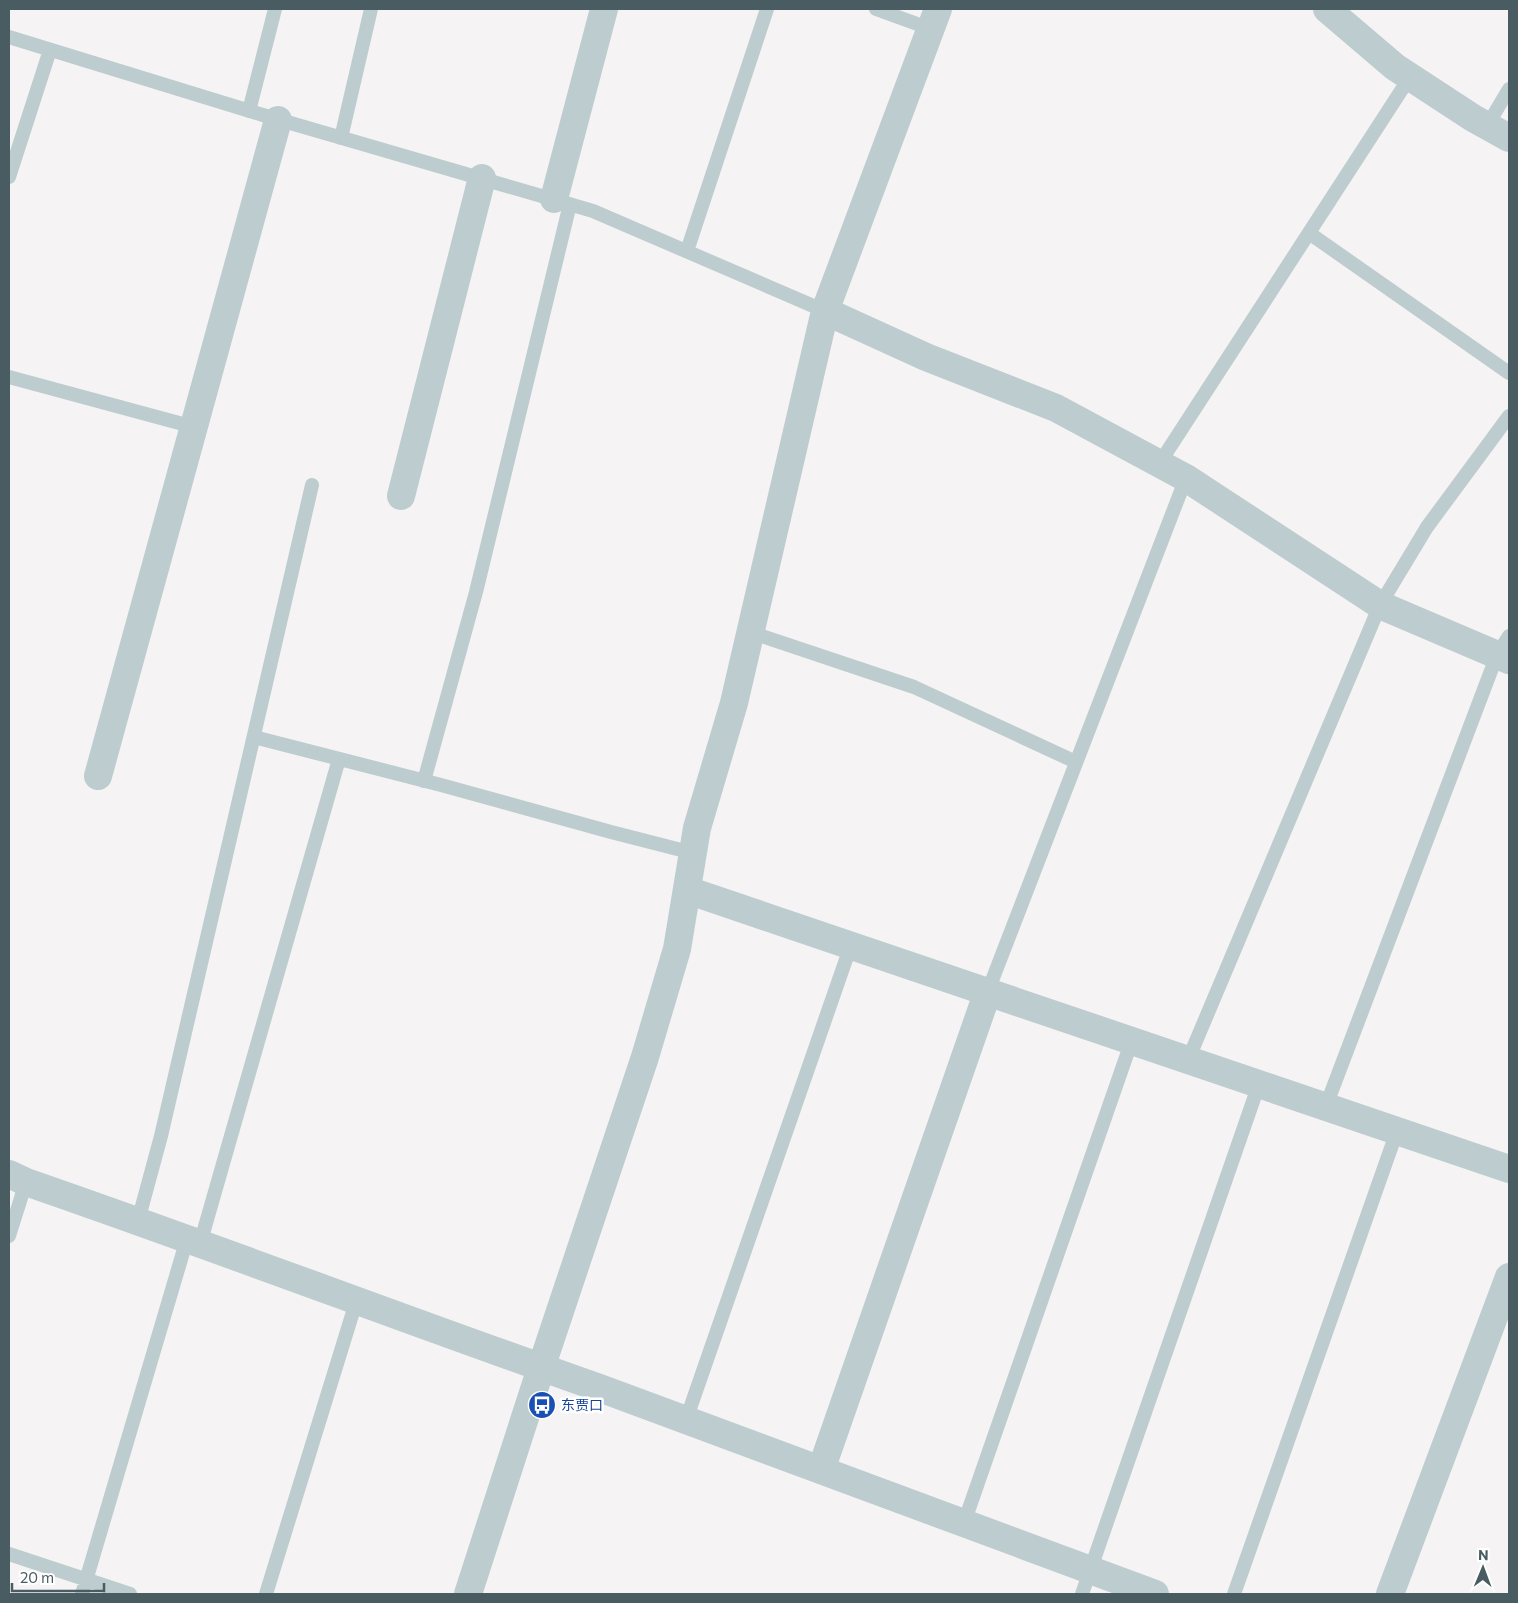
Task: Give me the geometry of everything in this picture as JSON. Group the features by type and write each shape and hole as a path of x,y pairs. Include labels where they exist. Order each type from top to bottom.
{"street":[{"path":"562,202 604,9"},
{"path":"1327,9 1395,67 1498,132"},
{"path":"468,1594 534,1366 666,943 687,890 697,828 734,703 825,311 934,19"},
{"path":"98,776 278,120"},
{"path":"401,496 482,178"},
{"path":"825,311 926,357 1056,408 1186,478 1380,605 1505,651"},
{"path":"687,890 1326,1106 1509,1170"},
{"path":"821,1470 988,991"},
{"path":"17,1178 686,1420 964,1523 1086,1582 1155,1594"},
{"path":"1390,1594 1509,1277"},
{"path":"455,1594 534,1366"}],"lane":[{"path":"248,111 275,9"},
{"path":"341,138 371,9"},
{"path":"687,252 767,9"},
{"path":"876,9 934,19"},
{"path":"9,37 278,120 593,210 825,311"},
{"path":"9,177 50,50"},
{"path":"1159,464 1410,77"},
{"path":"1498,132 1509,89"},
{"path":"424,781 476,592 562,202"},
{"path":"1309,233 1509,372"},
{"path":"9,377 194,427"},
{"path":"1188,1060 1380,605 1427,528 1509,416"},
{"path":"988,991 1186,478"},
{"path":"138,1221 161,1136 312,484"},
{"path":"750,632 914,687 1076,762"},
{"path":"1326,1106 1505,651"},
{"path":"254,737 693,853"},
{"path":"82,1594 194,1242 339,759"},
{"path":"686,1420 851,945"},
{"path":"964,1523 1132,1040"},
{"path":"1086,1582 1259,1084"},
{"path":"1234,1594 1396,1131"},
{"path":"9,1236 17,1178"},
{"path":"266,1594 356,1302"},
{"path":"9,1554 130,1594"}],"place":[{"name":"东贾口","path":"542,1405"}]}
